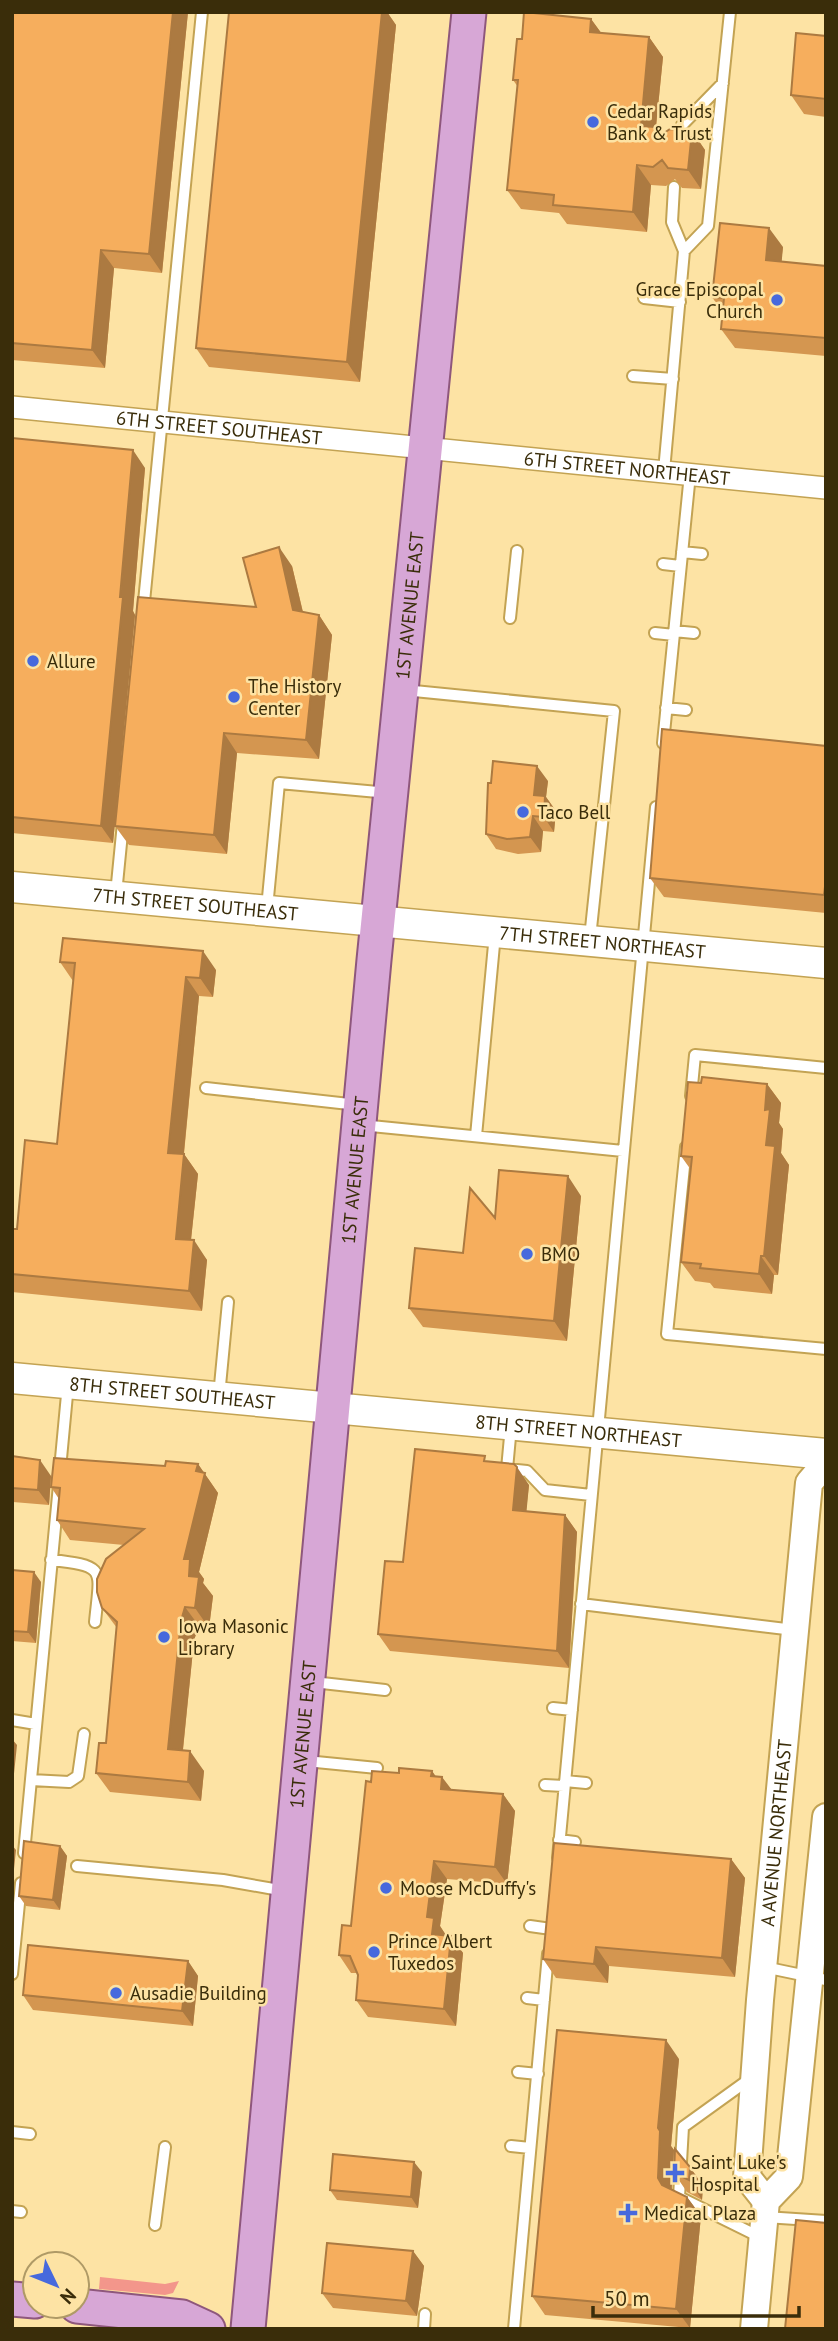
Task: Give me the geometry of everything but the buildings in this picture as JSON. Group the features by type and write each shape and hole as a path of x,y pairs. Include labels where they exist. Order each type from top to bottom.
{"main road":[{"name":"1ST AVENUE EAST","path":"247,2329 359,1115 469,12"},
{"name":"7TH STREET SOUTHEAST","path":"12,887 378,923"},
{"name":"7TH STREET NORTHEAST","path":"378,923 826,963"},
{"name":"8TH STREET SOUTHEAST","path":"12,1378 331,1409"},
{"name":"8TH STREET NORTHEAST","path":"331,1409 826,1454"},
{"path":"91,2307 182,2317 208,2329"}],"street":[{"name":"6TH STREET SOUTHEAST","path":"12,407 426,447"},
{"name":"6TH STREET NORTHEAST","path":"426,447 826,488"},
{"name":"A AVENUE NORTHEAST","path":"765,2219 747,2177 808,1483 826,1464"},
{"path":"754,2329 765,2219 789,2177 817,1978 826,1817"}],"lane":[{"path":"142,626 202,12"},
{"path":"684,251 708,226 730,12"},
{"path":"677,147 682,125 723,83"},
{"path":"664,471 684,251 672,222 674,187"},
{"path":"644,298 680,302"},
{"path":"633,376 673,379"},
{"path":"661,761 690,474"},
{"path":"510,618 517,551"},
{"path":"682,552 702,554"},
{"path":"663,565 680,566"},
{"path":"655,633 694,634"},
{"path":"402,690 614,711 590,942"},
{"path":"666,708 686,710"},
{"path":"267,911 279,783 391,793"},
{"path":"557,1866 657,800"},
{"path":"115,897 124,813"},
{"path":"476,1136 495,933"},
{"path":"690,1108 695,1055 826,1068"},
{"path":"206,1088 476,1136 623,1151"},
{"path":"687,1135 667,1334 826,1349"},
{"path":"219,1398 228,1302"},
{"path":"23,1863 68,1384"},
{"path":"512,1426 507,1469 527,1471 545,1490 591,1495"},
{"path":"51,1560 86,1564 96,1570 100,1579 95,1622"},
{"path":"581,1604 796,1630"},
{"path":"307,1682 385,1690"},
{"path":"553,1708 572,1710"},
{"path":"12,1720 36,1724"},
{"path":"31,1780 69,1782 78,1776 84,1734"},
{"path":"299,1760 377,1768"},
{"path":"545,1785 586,1783"},
{"path":"559,1840 575,1842"},
{"path":"77,1866 223,1880 288,1891"},
{"path":"12,1974 22,1877"},
{"path":"514,2329 552,1916"},
{"path":"530,1926 551,1929"},
{"path":"764,1967 817,1978"},
{"path":"527,1998 544,2000"},
{"path":"518,2072 538,2074"},
{"path":"756,2074 683,2127 679,2197 765,2219 826,2221"},
{"path":"12,2132 30,2134"},
{"path":"511,2146 530,2148"},
{"path":"155,2225 165,2147"},
{"path":"424,2329 425,2314"}],"shaded area":[{"path":"100,2277 165,2284 179,2281 173,2293 165,2295 99,2289"}],"place":[{"name":"Cedar Rapids Bank & Trust","path":"593,122"},
{"name":"Grace Episcopal Church","path":"777,300"},
{"name":"Allure","path":"33,661"},
{"name":"The History Center","path":"234,697"},
{"name":"Taco Bell","path":"523,812"},
{"name":"BMO","path":"527,1254"},
{"name":"Iowa Masonic Library","path":"164,1637"},
{"name":"Moose McDuffy's","path":"386,1888"},
{"name":"Prince Albert Tuxedos","path":"374,1952"},
{"name":"Ausadie Building","path":"116,1993"},
{"name":"Saint Luke's Hospital","path":"675,2173"},
{"name":"Medical Plaza","path":"628,2213"}]}
